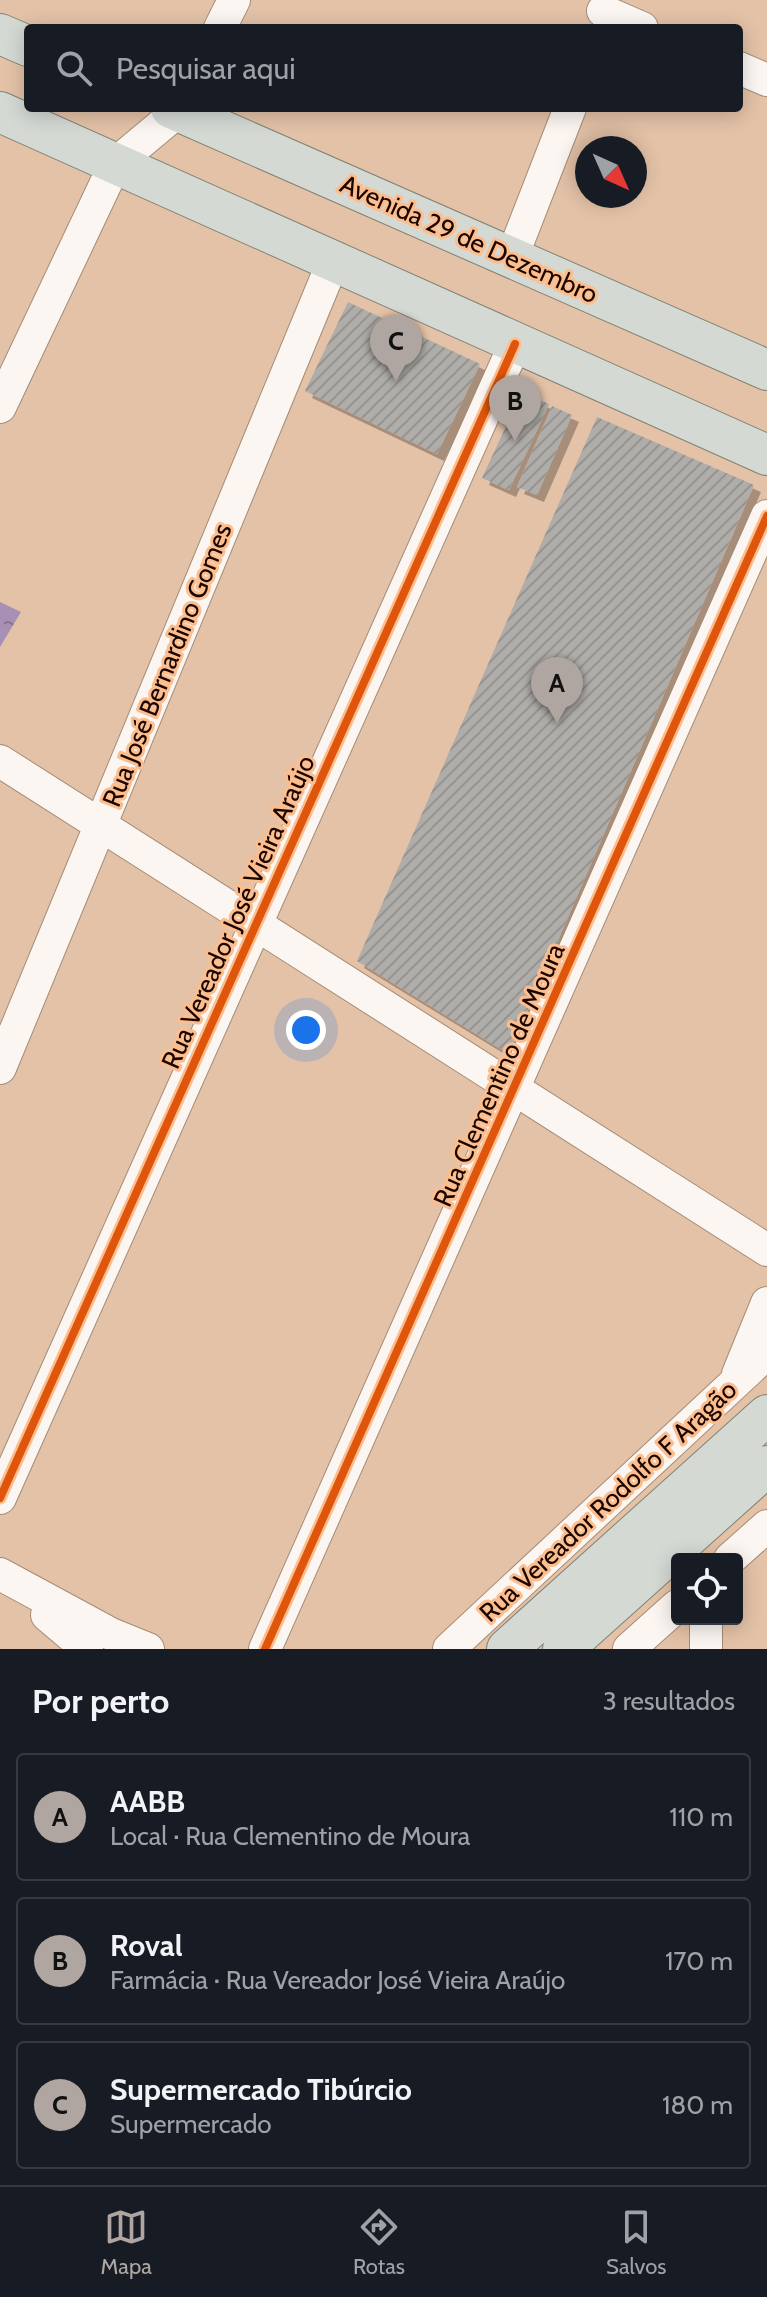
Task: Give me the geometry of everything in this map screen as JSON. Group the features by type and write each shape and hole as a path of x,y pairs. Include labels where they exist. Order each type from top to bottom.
{"main road":[{"path":"0,34 24,44"},
{"path":"0,112 767,455"},
{"name":"Avenida 29 de Dezembro","path":"185,112 767,370"},
{"path":"507,1649 767,1415"},
{"path":"563,1649 767,1466"}],"street":[{"path":"222,24 234,0"},
{"path":"602,13 631,24"},
{"path":"743,70 767,80"},
{"path":"0,407 115,164 175,112"},
{"path":"512,257 568,112"},
{"name":"Rua José Bernardino Gomes","path":"0,1068 333,262"},
{"name":"Rua Vereador José Vieira Araújo","path":"0,1498 515,344"},
{"name":"Rua Clementino de Moura","path":"265,1649 516,1089 767,516"},
{"path":"0,761 256,921 767,1250"},
{"path":"734,1384 767,1303"},
{"name":"Rua Vereador Rodolfo F Aragão","path":"449,1649 767,1353"},
{"path":"737,1553 767,1526"},
{"path":"0,1574 87,1649"},
{"path":"0,1574 111,1634 148,1649"},
{"path":"629,1649 671,1611"},
{"path":"706,1625 706,1649"}],"water":[{"path":"0,602 21,612 0,647"}],"building":[{"path":"348,302 480,364 437,454 305,391"},
{"path":"522,392 549,404 509,490 482,478"},
{"path":"552,406 572,415 537,495 517,487"},
{"path":"597,417 754,485 509,1054 357,961"}],"cycle path":[{"path":"0,1498 515,344"},
{"path":"265,1649 767,516"}],"place":[{"name":"Supermercado Tibúrcio","path":"396,381"},
{"name":"Roval","path":"515,441"},
{"name":"AABB","path":"557,723"}]}
